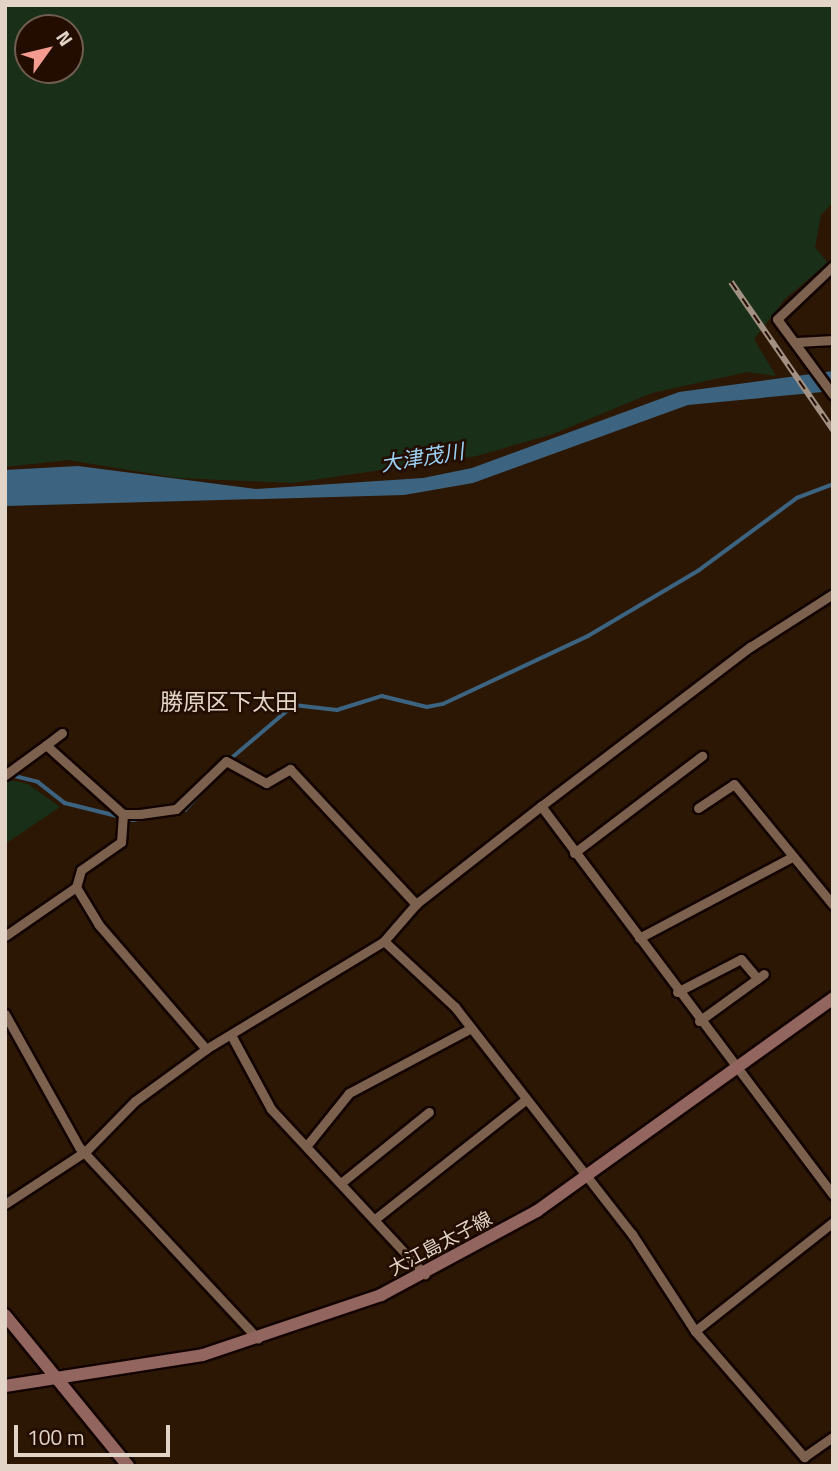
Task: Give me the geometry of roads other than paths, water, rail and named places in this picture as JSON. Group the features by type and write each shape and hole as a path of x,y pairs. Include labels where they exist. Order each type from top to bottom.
{"main road":[{"name":"大江島太子線","path":"5,1386 155,1366 258,1339 425,1275 588,1176 833,998"},
{"path":"5,1315 128,1466"}],"street":[{"path":"833,266 777,319 797,342 833,395"},
{"path":"797,342 833,340"},
{"path":"5,1204 86,1151 135,1101 206,1049 384,941 416,904 541,806 750,647 833,594"},
{"path":"8,773 62,733"},
{"path":"46,745 123,819"},
{"path":"574,853 702,756"},
{"path":"123,819 176,809 230,762 266,783 290,769 416,904"},
{"path":"698,808 734,784 833,905"},
{"path":"541,806 734,1072 833,1195"},
{"path":"5,936 76,887 81,870 117,848 123,819"},
{"path":"639,938 792,857"},
{"path":"76,887 99,925 206,1049"},
{"path":"384,941 471,1028 525,1100 588,1176 695,1331 804,1457 833,1437"},
{"path":"677,992 741,959 761,976 699,1021"},
{"path":"5,1014 56,1112 86,1151 258,1339"},
{"path":"308,1144 349,1093 471,1028"},
{"path":"231,1035 269,1096 271,1110 308,1144 425,1275"},
{"path":"375,1219 525,1100"},
{"path":"341,1183 429,1112"},
{"path":"695,1331 833,1222"}],"water":[{"path":"833,371 833,391 688,405 473,483 404,495 5,506 5,470 78,466 256,489 423,478 472,468 679,392"}],"waterway":[{"path":"228,761 294,705 337,710 382,696 427,707 443,704 588,636 698,571 797,498 833,484"},
{"path":"7,774 38,782 65,803 133,820 185,810 225,768"}],"railway":[{"path":"731,282 833,430"}],"district":[{"name":"勝原区下太田","path":"229,702"}],"water label":[{"name":"大津茂川","path":"422,457"}]}
